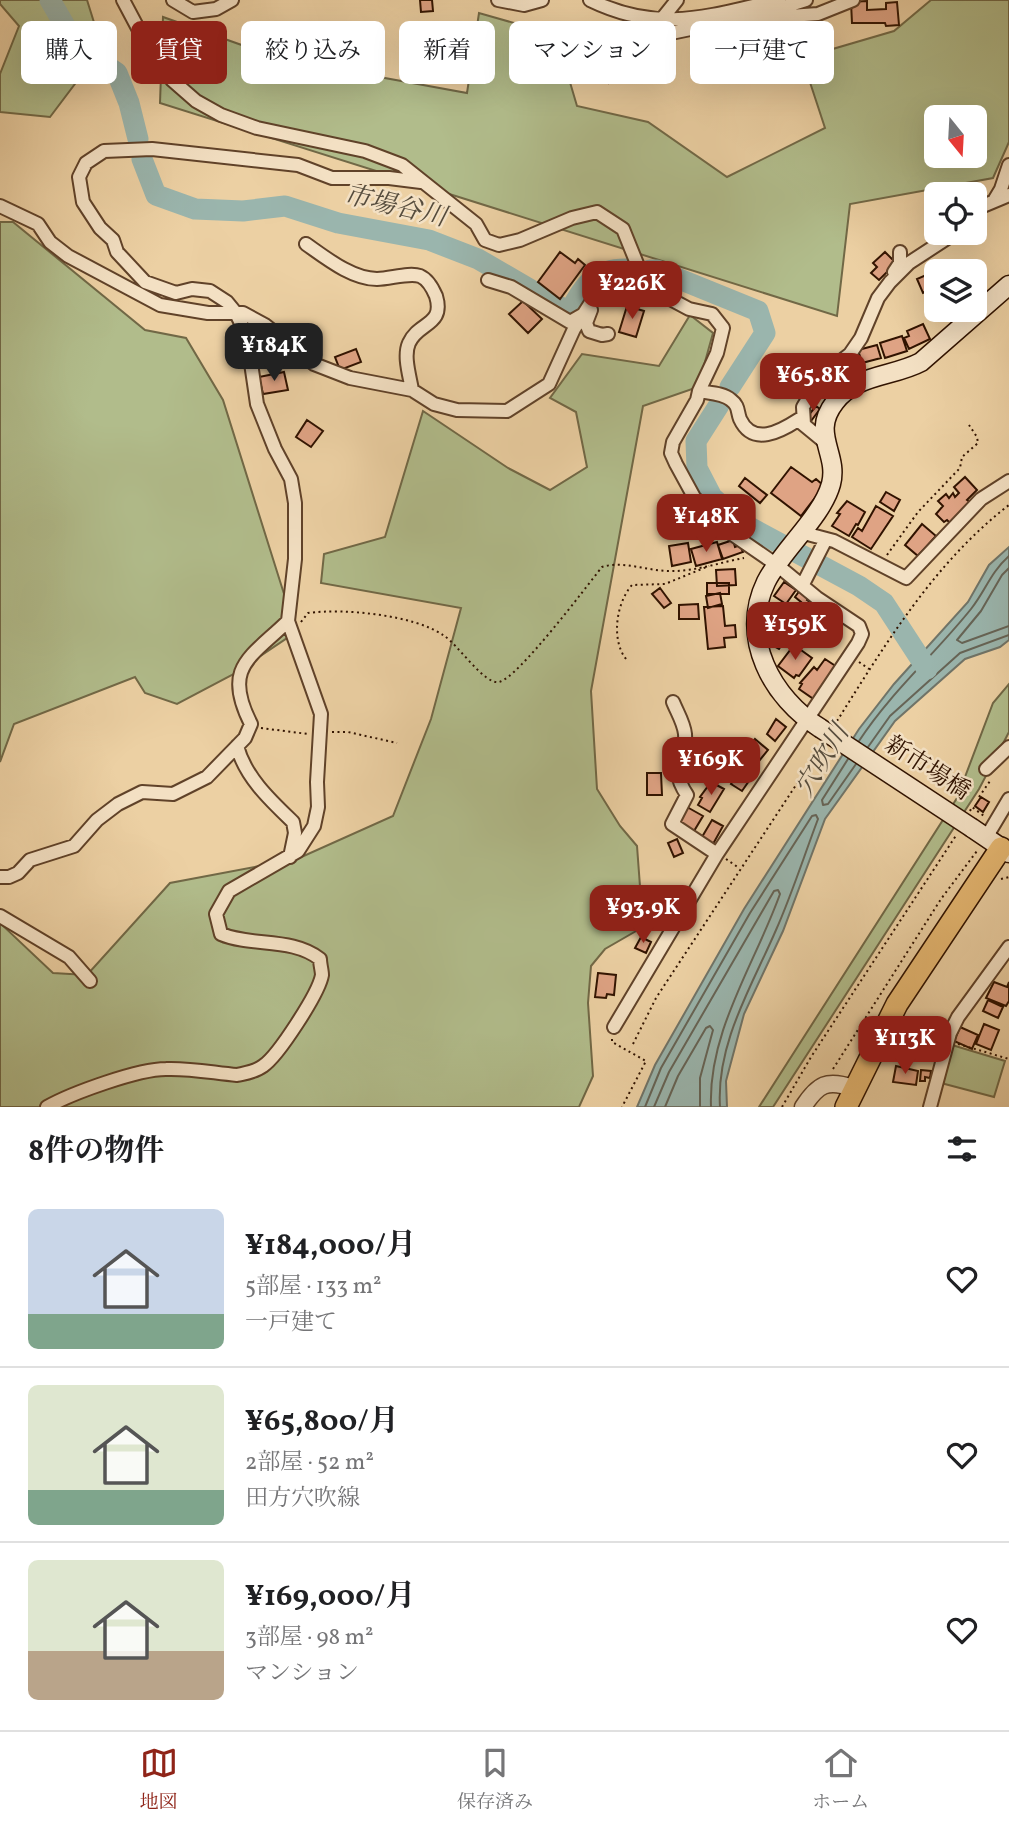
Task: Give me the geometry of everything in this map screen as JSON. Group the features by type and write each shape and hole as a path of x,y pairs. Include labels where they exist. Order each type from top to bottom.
{"highway":[{"path":"850,1097 897,1004 999,839"}],"main road":[{"name":"新市場橋","path":"999,839 972,828 821,730 789,705 774,685 762,659 757,634 759,608 766,583 823,502 831,483 832,469 823,431 836,400 853,385 880,375 905,370 921,362 1009,285"}],"street":[{"path":"123,0 149,49 172,80 196,101 221,115 257,128 385,157 402,165 476,224 485,240 499,245 520,240 572,218 597,212 624,229 646,286"},
{"path":"173,0 193,12 216,9 232,0"},
{"path":"498,0 524,5 542,0"},
{"path":"590,0 614,12 661,20 684,20 779,0"},
{"path":"661,20 677,0"},
{"path":"643,17 653,28 671,33 790,7 806,0"},
{"path":"747,17 773,19 818,14 853,0"},
{"path":"47,1107 69,1096 145,1072 166,1069 237,1075 249,1073 263,1066 276,1054 322,975 320,959 311,953 286,945 232,938 221,934 216,914 229,891 298,851 314,826 318,807 321,714 288,621 295,559 295,503 290,479 257,404 247,336 236,313 227,302 210,291 192,289 176,293 145,282 117,252 113,240 100,228 83,202 79,177 86,163 104,151 152,149 298,164 332,178 389,178 421,182"},
{"path":"995,199 1009,166"},
{"path":"987,203 1009,195"},
{"path":"0,205 38,225 50,242 68,256 160,305 208,313 251,316 314,364 350,378 412,390 434,404 457,410 507,411 549,384 584,314 604,282 646,286 689,309 712,314 723,328 717,354 697,400 673,442 671,453 694,497 719,525 779,562 859,626 862,634 821,730 721,856 614,1027"},
{"path":"306,244 329,260 363,277 374,279 416,275 423,277 434,290 438,303 437,314 432,323 417,331 409,342 407,352 412,390"},
{"path":"804,424 803,407 815,387 827,372 856,346 878,299 890,282 909,263 937,245"},
{"path":"890,282 901,263 900,252"},
{"path":"488,280 511,287 569,322 584,314"},
{"path":"597,293 586,323 589,331 608,334"},
{"path":"699,391 728,397 737,405 741,419 748,429 762,435 779,432 798,420 826,443"},
{"path":"798,535 880,565 906,578 981,499 1009,481"},
{"path":"805,582 824,543"},
{"path":"0,877 18,873 30,860 74,846 97,820 118,804 142,792 173,794 207,776 245,738 251,724 240,701 239,678 242,665 288,621"},
{"path":"673,702 685,734 677,765 679,783 687,795 672,824 721,856"},
{"path":"237,746 248,775 293,822 295,833 290,857"},
{"path":"986,769 1009,747"},
{"path":"999,839 1009,799"},
{"path":"0,916 69,957 90,981"},
{"path":"930,1107 947,1041 958,1017 1009,947"},
{"path":"803,1107 818,1087 830,1083 850,1097"}],"path":[{"path":"880,565 918,512 960,468 962,457 978,443 969,425"},
{"path":"633,1044 656,998 740,868 821,730 932,581 967,541 1009,505"},
{"path":"292,635 308,613 330,610 414,621 445,636 491,682 501,682 536,648 602,567 613,563 677,572 750,556 758,551"},
{"path":"626,659 617,642 617,623 626,591 632,585 665,584 716,563"},
{"path":"250,727 320,734 348,732 397,743"},
{"path":"972,807 999,839"},
{"path":"782,1107 849,998 955,837"},
{"path":"823,1085 941,899 977,851"},
{"path":"721,856 740,868"},
{"path":"1003,877 1009,877"},
{"path":"614,1027 612,1042 646,1060 622,1107"},
{"path":"947,1041 1009,1059"}],"green space":[{"path":"0,0 87,0 94,21 21,21 21,84 75,84 50,117 0,112 0,74 19,26 0,4"},
{"path":"931,0 1009,0 1009,142 993,178 971,182 924,182 924,191 850,204 837,316 160,103 161,84 227,84 227,40 241,45 241,84 385,84 385,78 399,81 399,84 418,84 467,93 468,84 495,84 495,21 478,21 479,13 509,22 509,84 570,84 577,106 648,122 727,177 825,128 811,84 834,84 834,49 894,31"},
{"path":"0,222 13,222 145,330 186,338 223,400 296,632 232,675 177,704 145,693 135,677 14,724 0,762"},
{"path":"690,315 713,333 698,387 643,406 591,691 597,789 620,826 637,846 643,927 605,949 591,966 588,1003 593,1076 579,1107 0,1107 0,923 53,973 87,975 170,883 297,859 393,816 431,719 461,608 321,583 324,554 385,537 423,411 508,468 550,490 587,467 576,412 550,398 582,354 659,366"},
{"path":"1009,684 1009,732 979,789 773,1107 759,1107 957,798 993,703"},
{"path":"952,1045 1005,1061 994,1097 941,1083"}],"water":[{"path":"1009,547 1009,640 1000,647 965,659 895,721 825,819 783,931 744,1014 726,1081 727,1107 637,1107 655,1065 744,909 859,729 894,684 968,602 989,565"}],"building":[{"path":"420,0 432,0 433,11 421,12"},
{"path":"867,1 867,10 886,9 886,3 897,2 899,25 852,23 851,2"},
{"path":"560,252 575,263 578,259 585,265 560,299 538,282"},
{"path":"885,252 896,263 879,280 871,273 877,267 873,263"},
{"path":"924,276 924,293 923,293 917,279"},
{"path":"523,301 542,319 528,333 509,314"},
{"path":"627,306 644,311 636,337 619,332"},
{"path":"923,324 930,339 909,349 904,338 909,336 907,331"},
{"path":"902,336 907,351 885,358 880,343"},
{"path":"280,339 282,356 267,358 261,343"},
{"path":"877,345 881,358 862,363 858,350"},
{"path":"356,349 361,362 340,370 335,357"},
{"path":"852,362 861,373 836,394 827,383"},
{"path":"284,372 288,390 263,394 259,377"},
{"path":"783,374 785,379 797,374 801,382 790,386 793,391 783,396 781,391 778,393 774,384 778,382 776,378"},
{"path":"816,406 820,409 811,421 807,417"},
{"path":"307,420 323,431 311,447 296,437"},
{"path":"791,467 812,482 816,479 824,486 801,516 771,493"},
{"path":"965,477 977,490 967,500 971,503 950,523 947,520 944,522 936,514 943,506 938,501 946,494 949,498 953,493 955,497 959,493 954,487"},
{"path":"745,478 767,495 760,503 739,486"},
{"path":"886,492 900,500 894,511 880,502"},
{"path":"847,501 865,512 849,536 832,526 840,514 837,513"},
{"path":"876,506 893,516 871,549 852,537 858,528 862,531"},
{"path":"922,524 936,536 918,556 905,545"},
{"path":"733,540 735,547 740,545 743,552 723,559 718,545"},
{"path":"717,542 722,559 696,566 691,549"},
{"path":"688,543 691,562 672,566 669,546"},
{"path":"735,569 736,585 717,586 716,570"},
{"path":"784,582 796,590 786,604 774,596"},
{"path":"707,583 729,583 729,594 707,594"},
{"path":"660,588 671,603 664,608 652,594"},
{"path":"800,590 809,596 807,600 818,608 808,621 794,612 801,602 795,597"},
{"path":"720,593 722,604 708,608 706,596"},
{"path":"698,604 699,619 679,619 679,605"},
{"path":"723,606 725,626 735,625 736,637 724,638 725,647 708,649 704,607"},
{"path":"819,607 834,617 823,633 808,623"},
{"path":"779,614 794,624 797,620 804,625 796,638 789,633 779,649 768,643 771,639 765,635"},
{"path":"794,645 812,658 799,676 794,678 778,666"},
{"path":"825,659 837,667 815,700 799,689 802,684 800,683 814,667 817,670"},
{"path":"776,719 786,727 775,741 767,734"},
{"path":"755,739 768,750 750,772 737,760"},
{"path":"740,771 751,778 742,791 731,784"},
{"path":"647,773 661,773 662,795 647,795"},
{"path":"711,782 724,789 710,812 698,805 702,798 700,797"},
{"path":"981,797 989,802 983,812 975,806"},
{"path":"687,807 703,816 694,831 678,821"},
{"path":"712,820 723,826 713,844 702,837"},
{"path":"677,839 683,853 674,857 668,843"},
{"path":"641,937 651,942 646,953 635,948"},
{"path":"598,973 616,975 614,995 607,994 606,998 595,997"},
{"path":"994,982 1007,987 1009,982 1009,1001 1006,1006 986,998"},
{"path":"988,1000 1003,1007 998,1018 983,1011"},
{"path":"984,1024 999,1030 991,1050 976,1044"},
{"path":"960,1027 978,1035 972,1049 954,1041"},
{"path":"896,1066 918,1071 916,1085 893,1082"},
{"path":"921,1070 931,1071 930,1078 925,1077 925,1081 920,1081"}],"waterway":[{"name":"市場谷川","path":"50,0 76,45 117,73 129,103 138,139"},
{"name":"市場谷川","path":"142,159 156,195 195,209 243,211 285,206 338,223 429,240 478,259 569,312 592,280 616,269 628,269"},
{"name":"市場谷川","path":"650,270 657,270 758,311 765,333 730,387"},
{"name":"市場谷川","path":"719,405 696,441 697,468 712,497 740,522 859,586 884,603 927,669"}],"water label":[{"name":"穴吹川","path":"823,761"}]}
